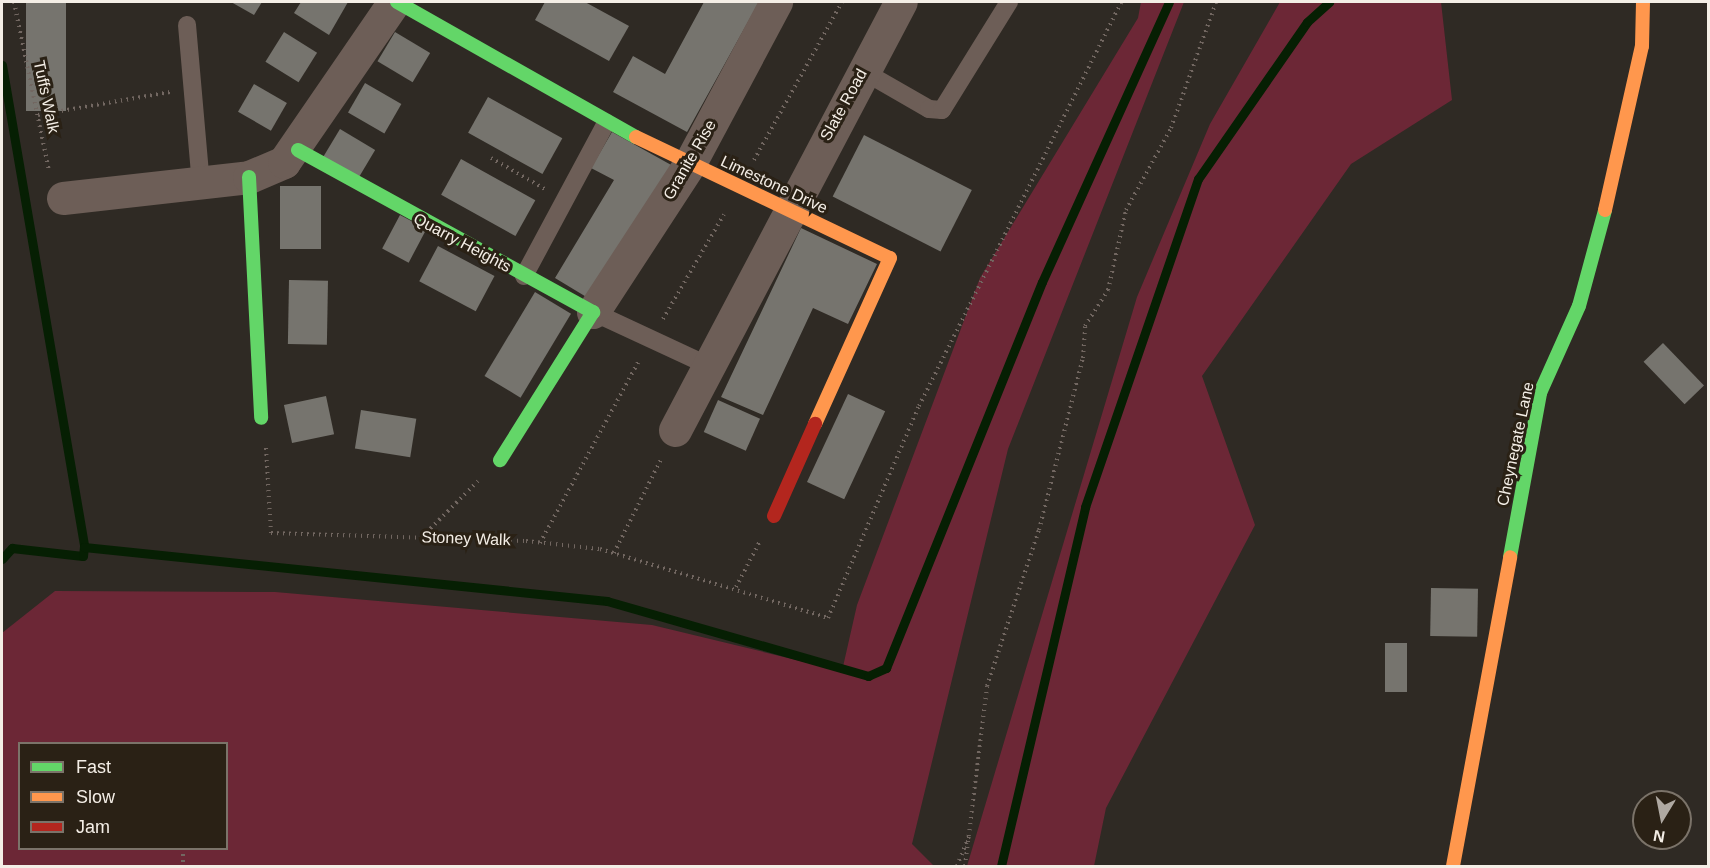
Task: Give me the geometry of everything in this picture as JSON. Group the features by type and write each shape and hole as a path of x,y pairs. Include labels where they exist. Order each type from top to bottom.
{"street":[{"name":"Limestone Drive","path":"396,2 606,123 890,258 774,516"},
{"path":"57,187 201,184 249,177 284,162 298,150 396,2"},
{"name":"Granite Rise","path":"593,312 690,164 776,2"},
{"name":"Slate Road","path":"787,209 901,2"},
{"name":"Cheynegate Lane","path":"1453,867 1540,393 1579,306 1611,188 1642,46 1643,2"},
{"name":"Quarry Heights","path":"298,150 593,312"},
{"path":"249,177 261,417"},
{"path":"675,430 787,209"},
{"path":"500,460 593,312"}],"lane":[{"path":"863,71 929,108 942,110 1009,2"},
{"path":"187,25 201,184"},
{"path":"524,276 606,123"},
{"path":"593,312 707,366"}],"path":[{"name":"Tuffs Walk","path":"14,2 38,115 57,187"},
{"path":"540,543 651,339 740,187 842,2"},
{"name":"Stoney Walk","path":"267,453 271,533 540,543 614,553 736,587 828,618 919,406 1121,2"},
{"path":"966,867 987,686 1039,530 1083,358 1085,326 1108,290 1126,210 1172,128 1216,2"},
{"path":"38,115 191,89"},
{"path":"491,159 565,201"},
{"path":"614,553 675,430"},
{"path":"422,537 500,460"},
{"path":"736,587 774,516"},
{"path":"957,867 972,827"},
{"path":"183,850 183,867"}],"shaded area":[{"path":"1141,2 1184,2 1008,449 912,844 934,866 2,866 2,633 55,591 275,592 652,625 842,671 857,605 980,278 1138,18"},
{"path":"1280,2 1441,2 1452,100 1351,164 1202,376 1255,525 1106,808 1094,866 967,866 1137,297 1210,124"}],"building":[{"path":"26,2 66,2 66,111 26,111"},
{"path":"231,2 262,2 254,15"},
{"path":"301,2 348,2 329,35 294,13"},
{"path":"545,2 585,2 629,26 609,61 535,20"},
{"path":"704,2 759,2 687,132 613,92 633,56 665,74"},
{"path":"284,32 317,53 299,82 265,62"},
{"path":"395,32 430,53 413,82 377,61"},
{"path":"365,83 401,104 384,133 348,112"},
{"path":"254,84 287,103 271,131 238,112"},
{"path":"488,97 562,138 542,174 468,133"},
{"path":"340,129 375,150 358,178 323,157"},
{"path":"612,132 673,166 593,301 555,278 614,180 591,168"},
{"path":"864,135 972,190 940,251 833,196"},
{"path":"461,159 535,200 515,236 441,195"},
{"path":"280,186 321,186 321,249 280,249"},
{"path":"400,215 426,229 409,263 382,249"},
{"path":"801,228 877,264 848,324 813,308 763,415 721,397"},
{"path":"438,246 495,276 476,311 419,281"},
{"path":"289,280 328,281 327,345 288,344"},
{"path":"535,292 571,314 521,398 485,376"},
{"path":"1663,343 1704,385 1685,404 1644,362"},
{"path":"848,394 885,411 844,499 807,482"},
{"path":"326,396 334,434 292,443 284,405"},
{"path":"718,400 760,419 746,451 704,432"},
{"path":"361,410 416,419 410,457 355,449"},
{"path":"1431,588 1478,589 1477,637 1430,636"},
{"path":"1385,643 1407,643 1407,692 1385,692"}],"waterway":[{"path":"2,559 12,548 83,556 84,547 607,601 868,676 886,668 1042,282 1169,2"},
{"path":"1001,866 1085,507 1198,179 1307,22 1329,2"},
{"path":"2,65 84,547"}],"traffic: fast":[{"path":"397,2 636,137"},
{"path":"298,150 593,312 500,460"},
{"path":"249,177 261,418"},
{"path":"1510,557 1540,393 1579,306 1605,210"}],"traffic: slow":[{"path":"1605,210 1642,46 1643,2"},
{"path":"636,137 890,258 815,424"},
{"path":"1453,866 1510,557"}],"traffic: jam":[{"path":"774,516 815,424"}]}
